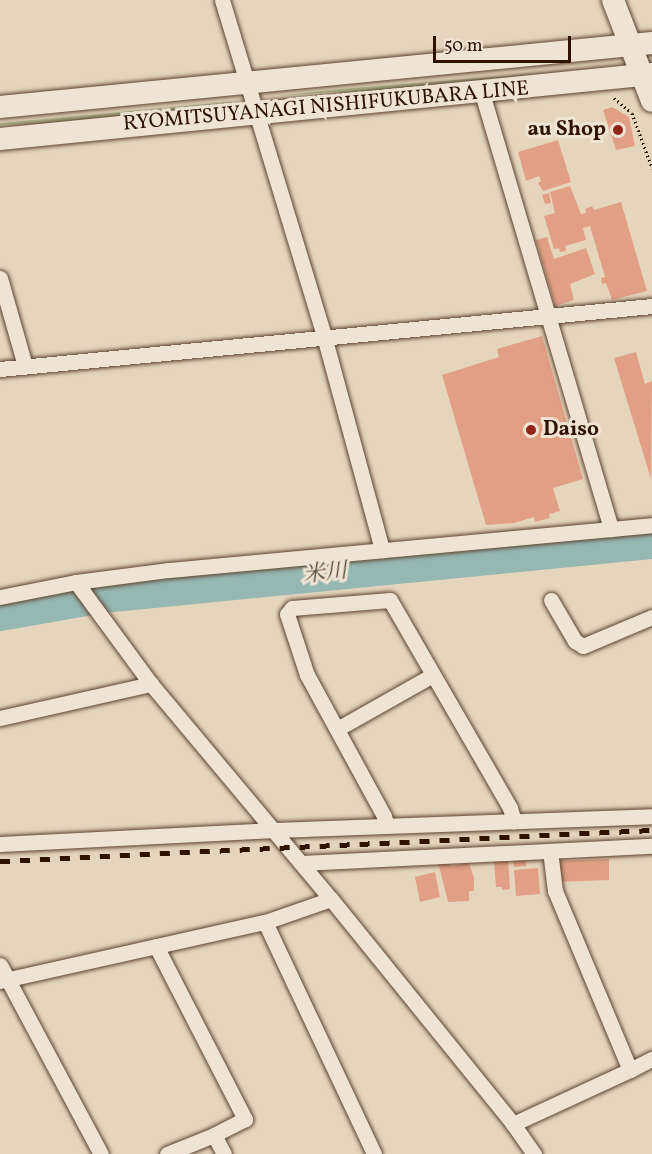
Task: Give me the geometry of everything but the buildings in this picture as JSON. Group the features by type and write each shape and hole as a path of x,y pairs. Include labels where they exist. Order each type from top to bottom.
{"main road":[{"path":"613,0 641,44 652,101"},
{"name":"RYOMITSUYANAGI NISHIFUKUBARA LINE","path":"0,107 641,44"},
{"name":"RYOMITSUYANAGI NISHIFUKUBARA LINE","path":"0,139 482,93 647,74"}],"street":[{"path":"222,0 324,336 382,550"},
{"path":"482,93 611,529"},
{"path":"0,278 25,366"},
{"path":"0,369 324,336 549,318 652,306"},
{"path":"0,597 169,570 652,525"},
{"path":"79,586 151,684 331,899 513,1124 534,1154"},
{"path":"387,826 384,816 338,729 307,675 287,614 292,608 390,600 510,808 514,821"},
{"path":"551,600 575,641 583,646 652,617"},
{"path":"338,729 433,675"},
{"path":"0,718 151,684"},
{"path":"0,844 274,830 652,816"},
{"path":"301,863 550,853 652,846"},
{"path":"550,853 555,891 630,1070"},
{"path":"4,980 265,922 331,899"},
{"path":"265,922 374,1154"},
{"path":"156,946 246,1119 167,1154"},
{"path":"0,965 4,980 101,1154"},
{"path":"513,1124 652,1059"},
{"path":"214,1135 224,1154"}],"green space":[{"path":"559,72 345,93 277,96 339,89"},
{"path":"230,102 229,105 49,123 0,125 0,123"}],"waterway":[{"name":"米川","path":"0,614 102,596 652,542"}],"railway":[{"path":"0,861 652,830"}],"place":[{"name":"au Shop","path":"618,130"},
{"name":"Daiso","path":"531,430"}]}
